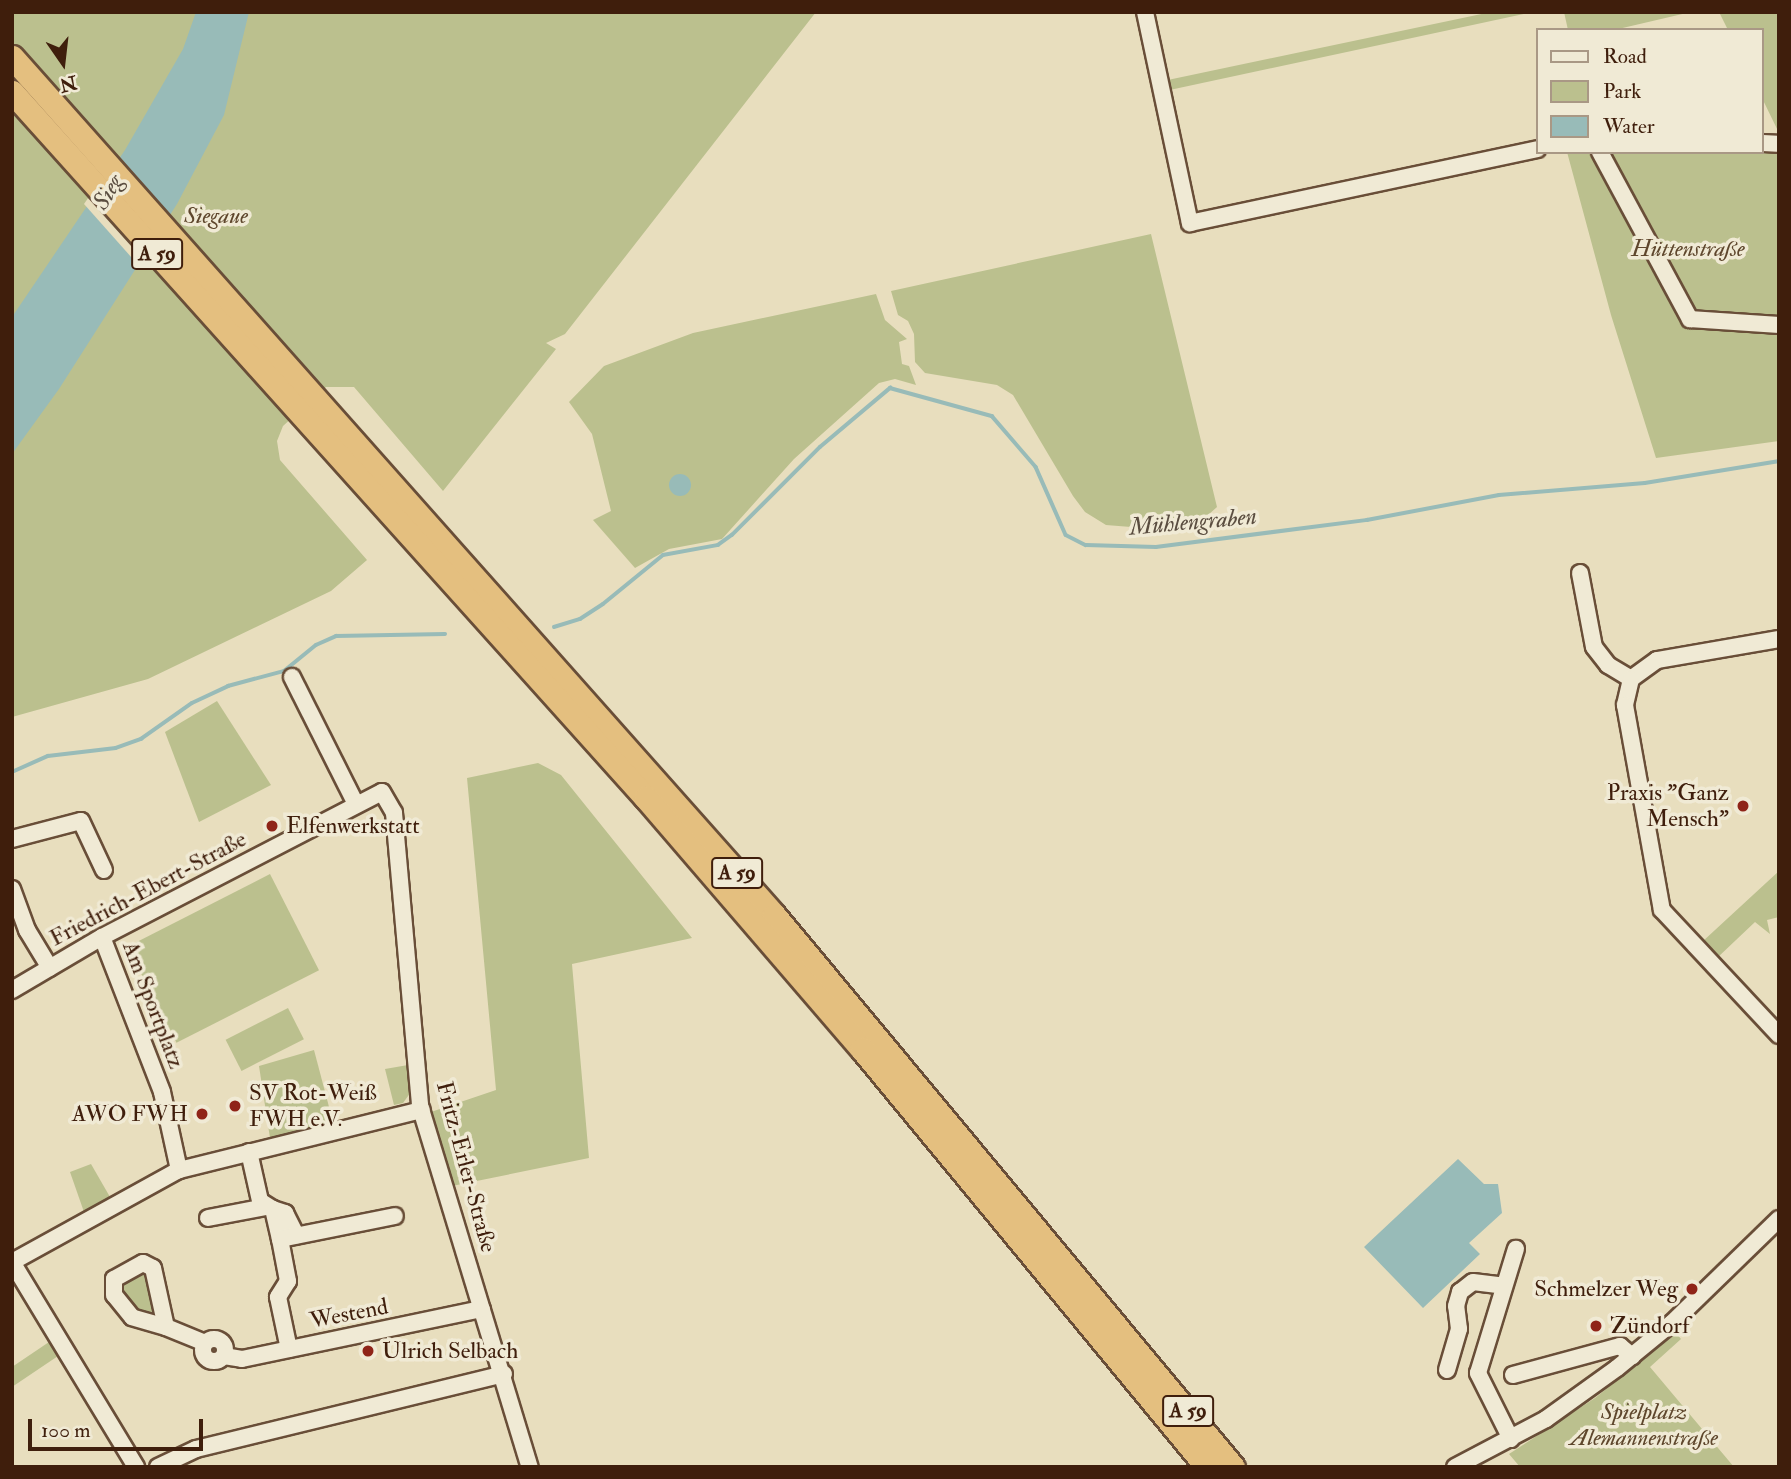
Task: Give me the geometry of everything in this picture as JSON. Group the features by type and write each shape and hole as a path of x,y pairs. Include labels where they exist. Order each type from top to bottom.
{"highway":[{"name":"A 59","path":"12,57 310,409 853,1039 1207,1467"},
{"name":"A 59","path":"12,92 310,409 774,915 1233,1467"}],"street":[{"path":"1145,12 1190,223 1536,149"},
{"path":"1601,154 1690,319 1779,325"},
{"path":"1580,573 1594,647 1608,665 1631,678"},
{"path":"1779,639 1657,660 1631,678 1625,705 1662,910 1779,1035"},
{"path":"292,677 356,804"},
{"name":"Friedrich-Ebert-Straße","path":"12,990 102,937 382,792"},
{"name":"Fritz-Erler-Straße","path":"382,792 394,813 422,1110 530,1467"},
{"path":"12,839 81,821 104,870"},
{"path":"12,889 27,930 50,968"},
{"name":"Am Sportplatz","path":"102,937 155,1071 180,1170"},
{"path":"136,1467 12,1262 180,1170 422,1110"},
{"path":"249,1152 269,1208 288,1237 288,1281 278,1297 289,1349"},
{"path":"208,1218 269,1208"},
{"path":"288,1237 395,1216"},
{"path":"1455,1467 1511,1439 1632,1356 1779,1219"},
{"path":"1511,1439 1478,1373 1516,1249"},
{"path":"1447,1370 1459,1329 1456,1306 1460,1292 1473,1282 1504,1286"},
{"name":"Westend","path":"166,1327 205,1343 220,1341 224,1356 242,1359 482,1309"},
{"path":"1513,1375 1620,1346 1632,1356"},
{"path":"158,1467 196,1449 504,1374"}],"green space":[{"name":"Siegaue","path":"12,12 816,12 565,334 546,343 556,349 443,491 354,387 326,387 283,426 277,441 280,460 367,560 331,591 148,679 12,717"},
{"path":"1491,12 1533,12 1165,91 1163,81"},
{"path":"1564,12 1691,12 1623,28 1568,28"},
{"path":"1719,12 1779,12 1779,133 1763,100 1763,28 1727,28"},
{"name":"Hüttenstraße","path":"1763,147 1779,148 1779,441 1656,458 1611,315 1568,154 1763,154"},
{"path":"1151,234 1217,507 1208,515 1131,527 1106,525 1085,512 1073,496 1013,395 997,385 925,373 915,362 914,334 908,321 898,315 891,291"},
{"path":"876,294 885,320 907,339 899,342 902,364 909,366 916,385 895,379 879,383 794,459 722,539 669,549 635,568 593,520 611,511 592,434 569,402 604,366 693,333"},
{"path":"217,701 271,785 199,822 165,732"},
{"path":"538,763 561,775 692,938 572,964 589,1158 452,1186 431,1112 496,1090 467,778"},
{"path":"1779,871 1779,917 1767,920 1770,934 1755,922 1717,958 1702,942"},
{"path":"270,874 319,970 176,1043 127,947"},
{"path":"288,1008 304,1039 242,1071 226,1040"},
{"path":"314,1050 333,1122 270,1138 259,1066"},
{"path":"408,1065 411,1092 403,1103 394,1105 385,1069"},
{"path":"91,1164 110,1197 84,1212 70,1172"},
{"path":"141,1271 149,1273 156,1316 152,1318 137,1314 119,1289 124,1278"},
{"name":"Spielplatz Alemannenstraße","path":"1676,1333 1681,1339 1650,1367 1734,1467 1520,1467 1509,1454 1595,1398"},
{"path":"49,1342 58,1356 12,1387 12,1367"}],"water":[{"name":"Sieg","path":"196,12 249,12 224,115 177,204 59,389 12,454 12,317 125,150 183,49"},
{"path":"680,474 688,477 691,485 688,493 680,496 672,493 669,485 672,477"},
{"path":"1458,1159 1484,1184 1498,1184 1502,1213 1469,1243 1480,1254 1423,1308 1364,1247"}],"pier":[{"path":"117,156 172,218 140,267 84,204"}],"waterway":[{"name":"Mühlengraben","path":"554,627 580,619 603,604 663,555 718,545 732,535 820,447 890,388 992,416 1036,467 1066,535 1086,545 1156,547 1367,520 1499,495 1645,483 1779,461"},
{"name":"Mühlengraben","path":"12,772 48,756 116,748 141,739 192,703 228,686 284,671 316,645 336,636 445,634"}],"place":[{"name":"Praxis \"Ganz Mensch\"","path":"1743,806"},
{"name":"Elfenwerkstatt","path":"272,826"},
{"name":"SV Rot-Weiß FWH e.V.","path":"235,1106"},
{"name":"AWO FWH","path":"202,1114"},
{"name":"Schmelzer Weg","path":"1692,1289"},
{"name":"Zündorf","path":"1596,1326"},
{"name":"Ulrich Selbach","path":"368,1351"}]}
